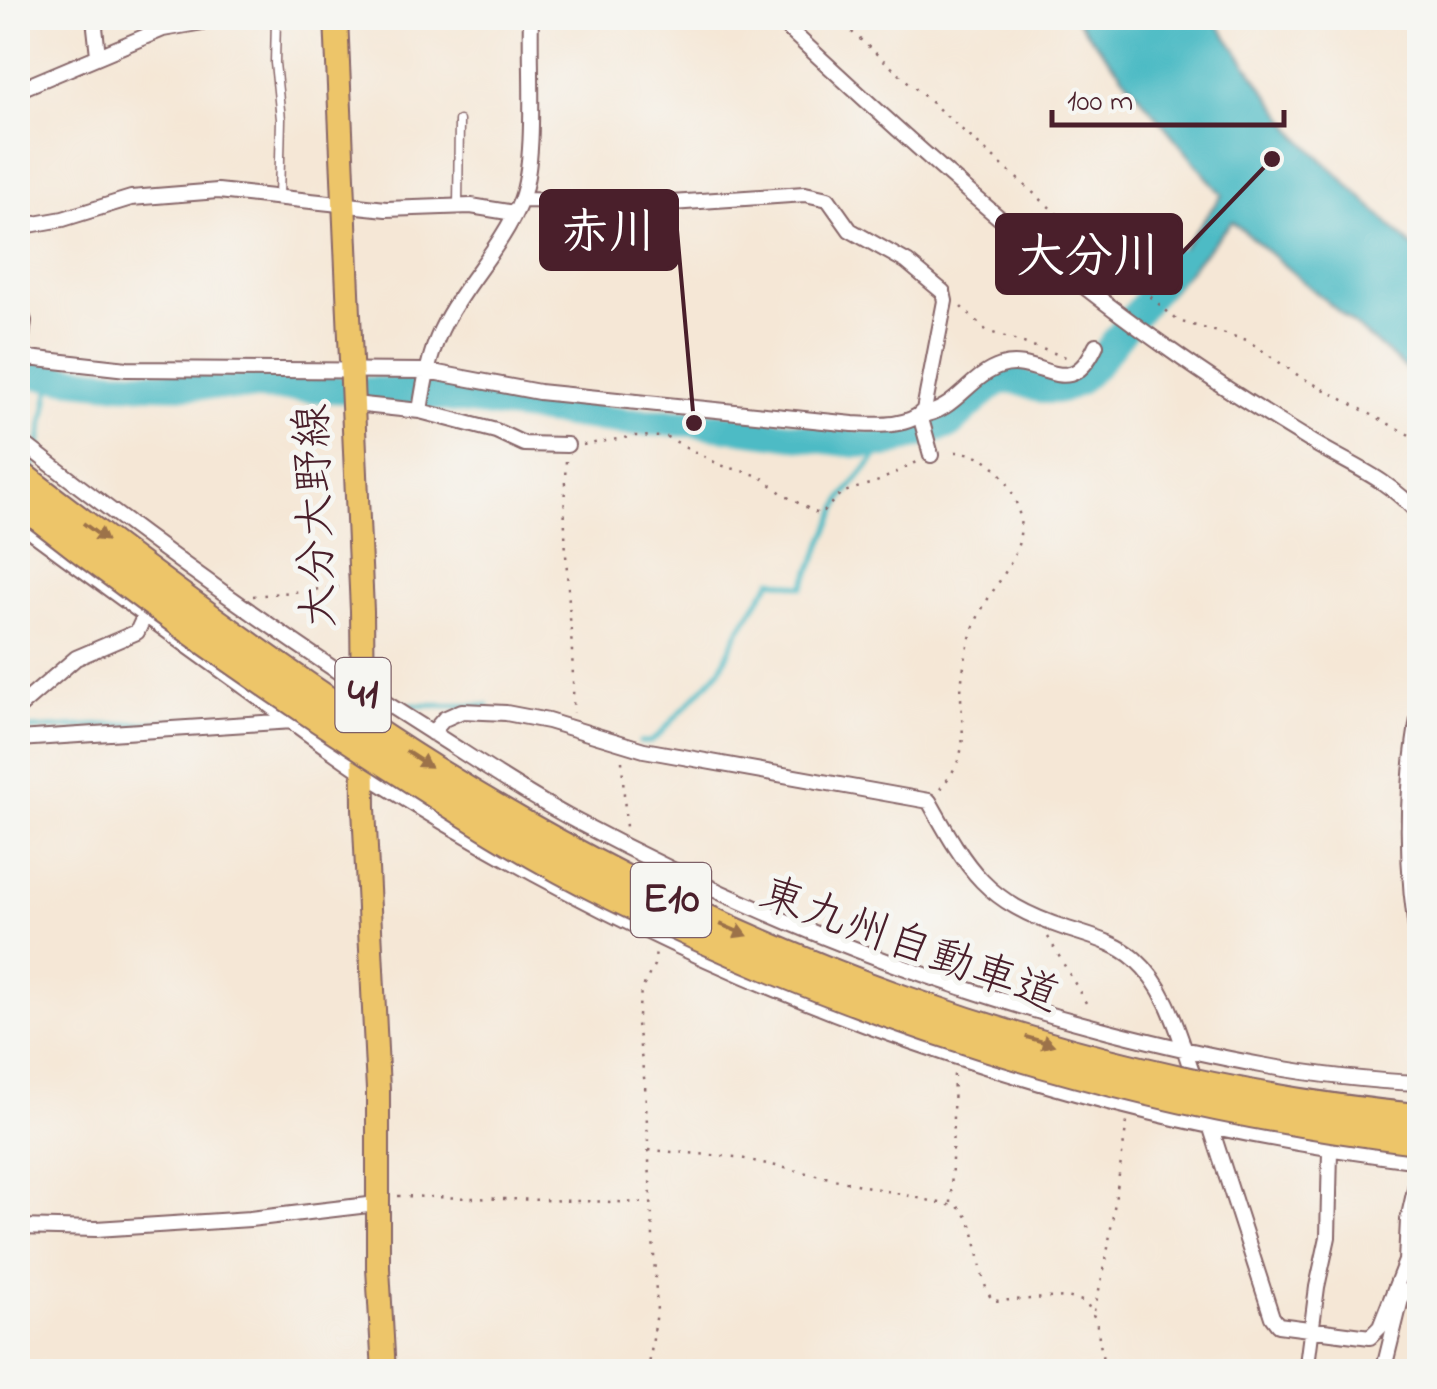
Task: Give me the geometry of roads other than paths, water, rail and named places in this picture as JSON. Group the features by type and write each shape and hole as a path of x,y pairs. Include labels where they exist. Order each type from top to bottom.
{"highway":[{"name":"東九州自動車道","path":"18,472 266,656 435,770 542,832 720,924 825,968 1034,1040 1235,1090 1420,1117"},
{"name":"東九州自動車道","path":"18,502 334,731 482,825 609,896 751,962 915,1025 1206,1115 1420,1141"},
{"path":"1206,1115 1420,1151"}],"main road":[{"name":"大分大野線","path":"336,18 361,582 384,1372"}],"street":[{"path":"94,18 98,55"},
{"path":"18,90 176,24 226,18"},
{"path":"420,412 426,371 444,325 518,206 528,162 531,18"},
{"path":"777,18 992,210 1121,314 1230,391 1387,483 1420,516"},
{"path":"18,227 132,198 218,191 403,209 671,203 818,195 834,204 850,230 907,262 941,289 945,300 929,390 920,415 931,455"},
{"path":"18,304 24,321 18,364 426,371 539,392 853,424 891,423 942,410 979,377 998,367 1019,364 1061,376 1087,363 1096,345"},
{"path":"354,404 420,412 485,428 524,444 567,445"},
{"path":"18,439 230,598 432,733 575,820 728,898 810,932 976,993 1184,1049 1264,1066 1374,1081 1418,1083 1420,1007"},
{"path":"18,522 364,773 489,848 659,936 792,998 957,1058 1129,1106 1206,1115 1330,1150 1420,1164 1408,1220 1409,1262 1383,1372"},
{"path":"22,704 76,658 137,632 144,617"},
{"path":"1420,708 1414,742 1410,827 1410,868 1420,952"},
{"path":"432,733 450,716 475,710 534,718 644,750 929,801 983,883 1010,907 1109,943 1135,959 1164,997 1273,1320 1282,1326 1312,1332 1364,1338 1374,1335 1420,1238"},
{"path":"18,739 293,721"},
{"path":"1306,1372 1316,1287 1328,1237 1330,1150"},
{"path":"18,1227 83,1229 230,1220 377,1200"}],"lane":[{"path":"276,18 275,63 281,119 279,198"},
{"path":"458,206 459,121"}],"water":[{"path":"1075,18 1213,18 1298,136 1419,253 1419,380 1232,221 1165,298 1152,289 1222,195"}],"waterway":[{"path":"18,373 113,383 393,391 626,422 694,423 857,444 886,444 950,425 1002,381 1015,380 1043,390 1061,390 1077,382 1096,365 1177,262"},
{"path":"31,471 52,377"},
{"path":"640,742 650,742 658,736 720,670 738,632 772,580 803,587 843,497 886,444"},
{"path":"395,705 488,706"},
{"path":"18,730 184,721"}],"place":[{"name":"大分川","path":"1272,159"},
{"name":"赤川","path":"694,423"}]}
